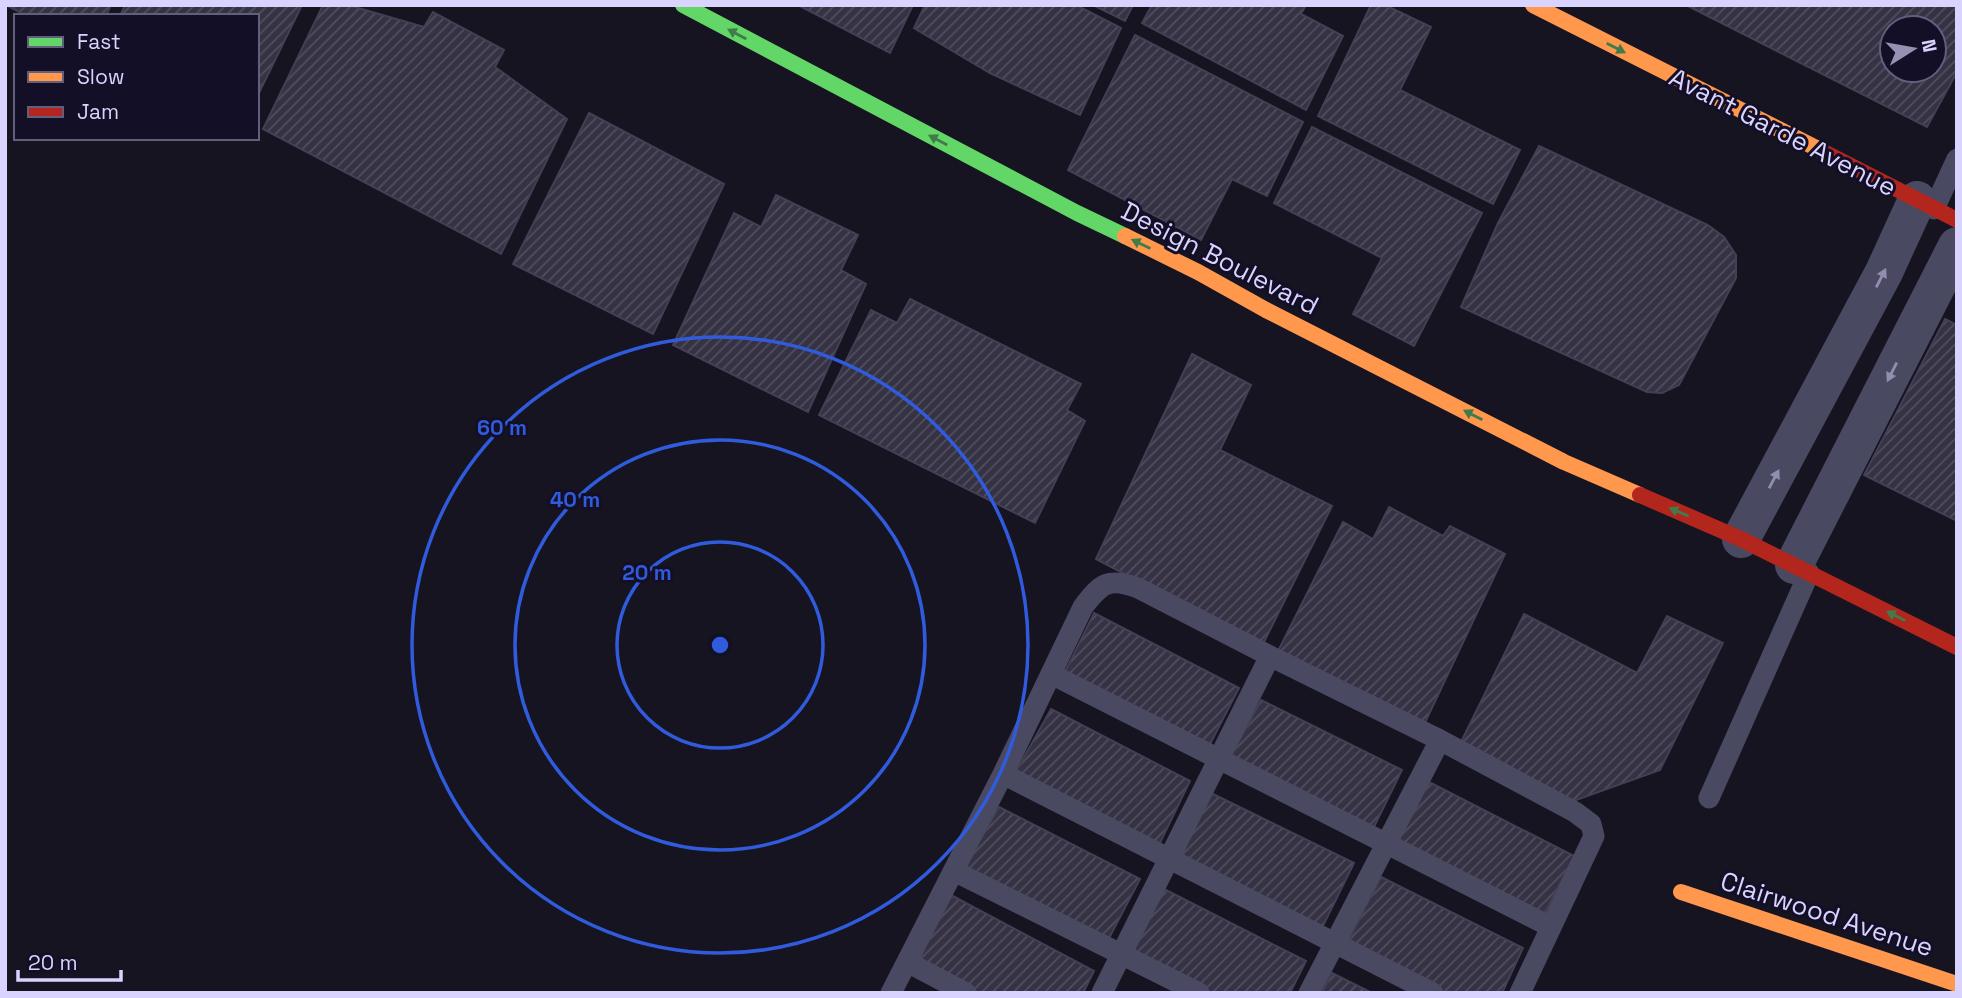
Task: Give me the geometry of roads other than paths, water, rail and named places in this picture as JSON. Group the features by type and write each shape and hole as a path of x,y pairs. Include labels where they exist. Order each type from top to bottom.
{"street":[{"name":"Design Boulevard","path":"683,5 1066,207 1198,272 1266,310 1564,462 1741,539 1957,647"},
{"name":"Avant Garde Avenue","path":"1540,7 1925,204 1884,272 1741,539"},
{"path":"1925,204 1957,220"},
{"path":"1802,569 1957,246"},
{"name":"Clairwood Avenue","path":"1681,892 1957,984"}],"lane":[{"path":"1571,25 1581,5"},
{"path":"1925,204 1957,159"},
{"path":"1709,798 1802,569"},
{"path":"891,993 1003,774 1083,607 1096,590 1109,583 1122,582 1440,740 1575,812 1591,824 1594,836 1520,993"},
{"path":"1102,993 1270,656"},
{"path":"1051,674 1551,927"},
{"path":"1309,993 1440,740"},
{"path":"1003,774 1433,993"},
{"path":"954,870 1199,993"},
{"path":"907,962 966,993"}]}
